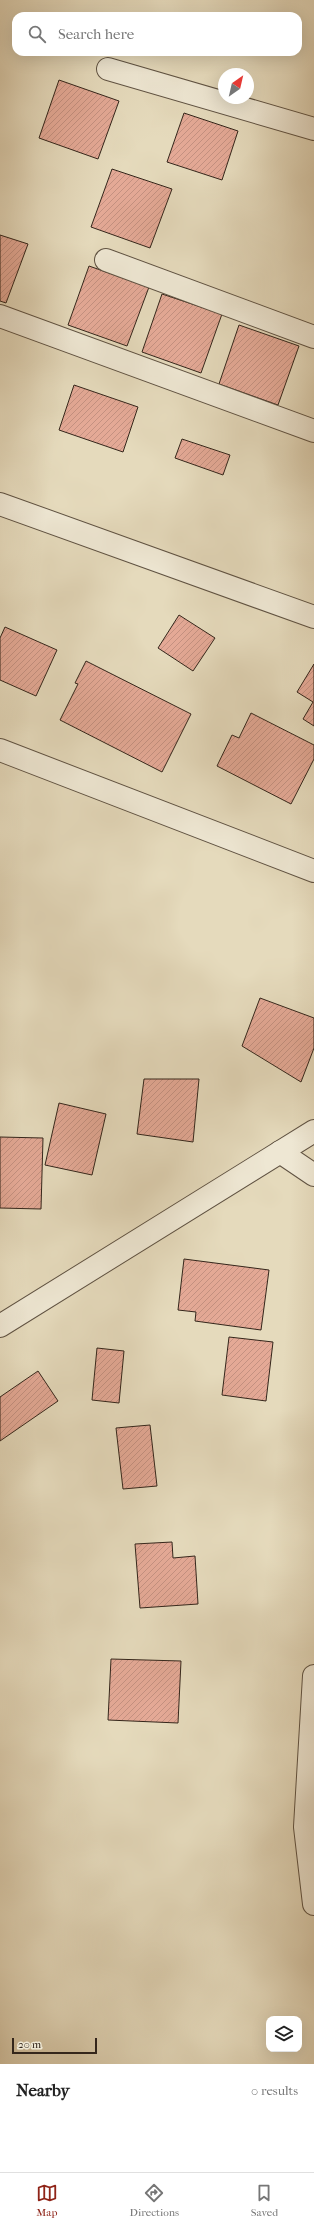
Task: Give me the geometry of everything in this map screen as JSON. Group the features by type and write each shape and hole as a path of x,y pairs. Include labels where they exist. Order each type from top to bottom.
{"street":[{"path":"108,69 314,129"},
{"path":"106,260 314,337"},
{"path":"0,316 314,431"},
{"path":"0,504 314,617"},
{"path":"0,750 314,871"},
{"path":"0,1326 314,1131"},
{"path":"280,1152 310,1173"},
{"path":"314,1676 305,1826 314,1904"}],"building":[{"path":"59,80 119,101 98,159 39,138"},
{"path":"184,113 238,131 222,180 167,162"},
{"path":"112,169 172,189 150,248 91,227"},
{"path":"0,235 28,244 6,303 0,301"},
{"path":"89,266 149,287 127,346 68,325"},
{"path":"162,294 222,314 201,373 142,352"},
{"path":"239,325 299,346 278,405 219,384"},
{"path":"74,385 138,407 123,452 59,430"},
{"path":"182,439 230,455 223,475 175,458"},
{"path":"179,615 215,638 193,671 158,648"},
{"path":"5,627 57,650 36,696 0,680 0,638"},
{"path":"86,661 191,714 162,772 60,720 78,684 75,683"},
{"path":"314,664 314,726 303,719 313,702 297,692"},
{"path":"251,713 314,745 314,759 291,804 217,766 232,735 239,738"},
{"path":"260,998 314,1018 314,1048 301,1082 242,1046"},
{"path":"144,1079 199,1079 193,1142 137,1134"},
{"path":"59,1103 106,1114 92,1175 45,1165"},
{"path":"0,1137 43,1138 41,1209 0,1208"},
{"path":"184,1259 269,1270 261,1330 195,1321 196,1312 178,1310"},
{"path":"229,1337 273,1342 266,1401 222,1395"},
{"path":"97,1348 124,1351 119,1403 92,1400"},
{"path":"38,1371 58,1401 0,1441 0,1397"},
{"path":"150,1425 157,1486 123,1489 116,1428"},
{"path":"172,1542 173,1558 195,1556 198,1604 140,1608 135,1544"},
{"path":"111,1659 181,1661 178,1723 108,1720"}]}
